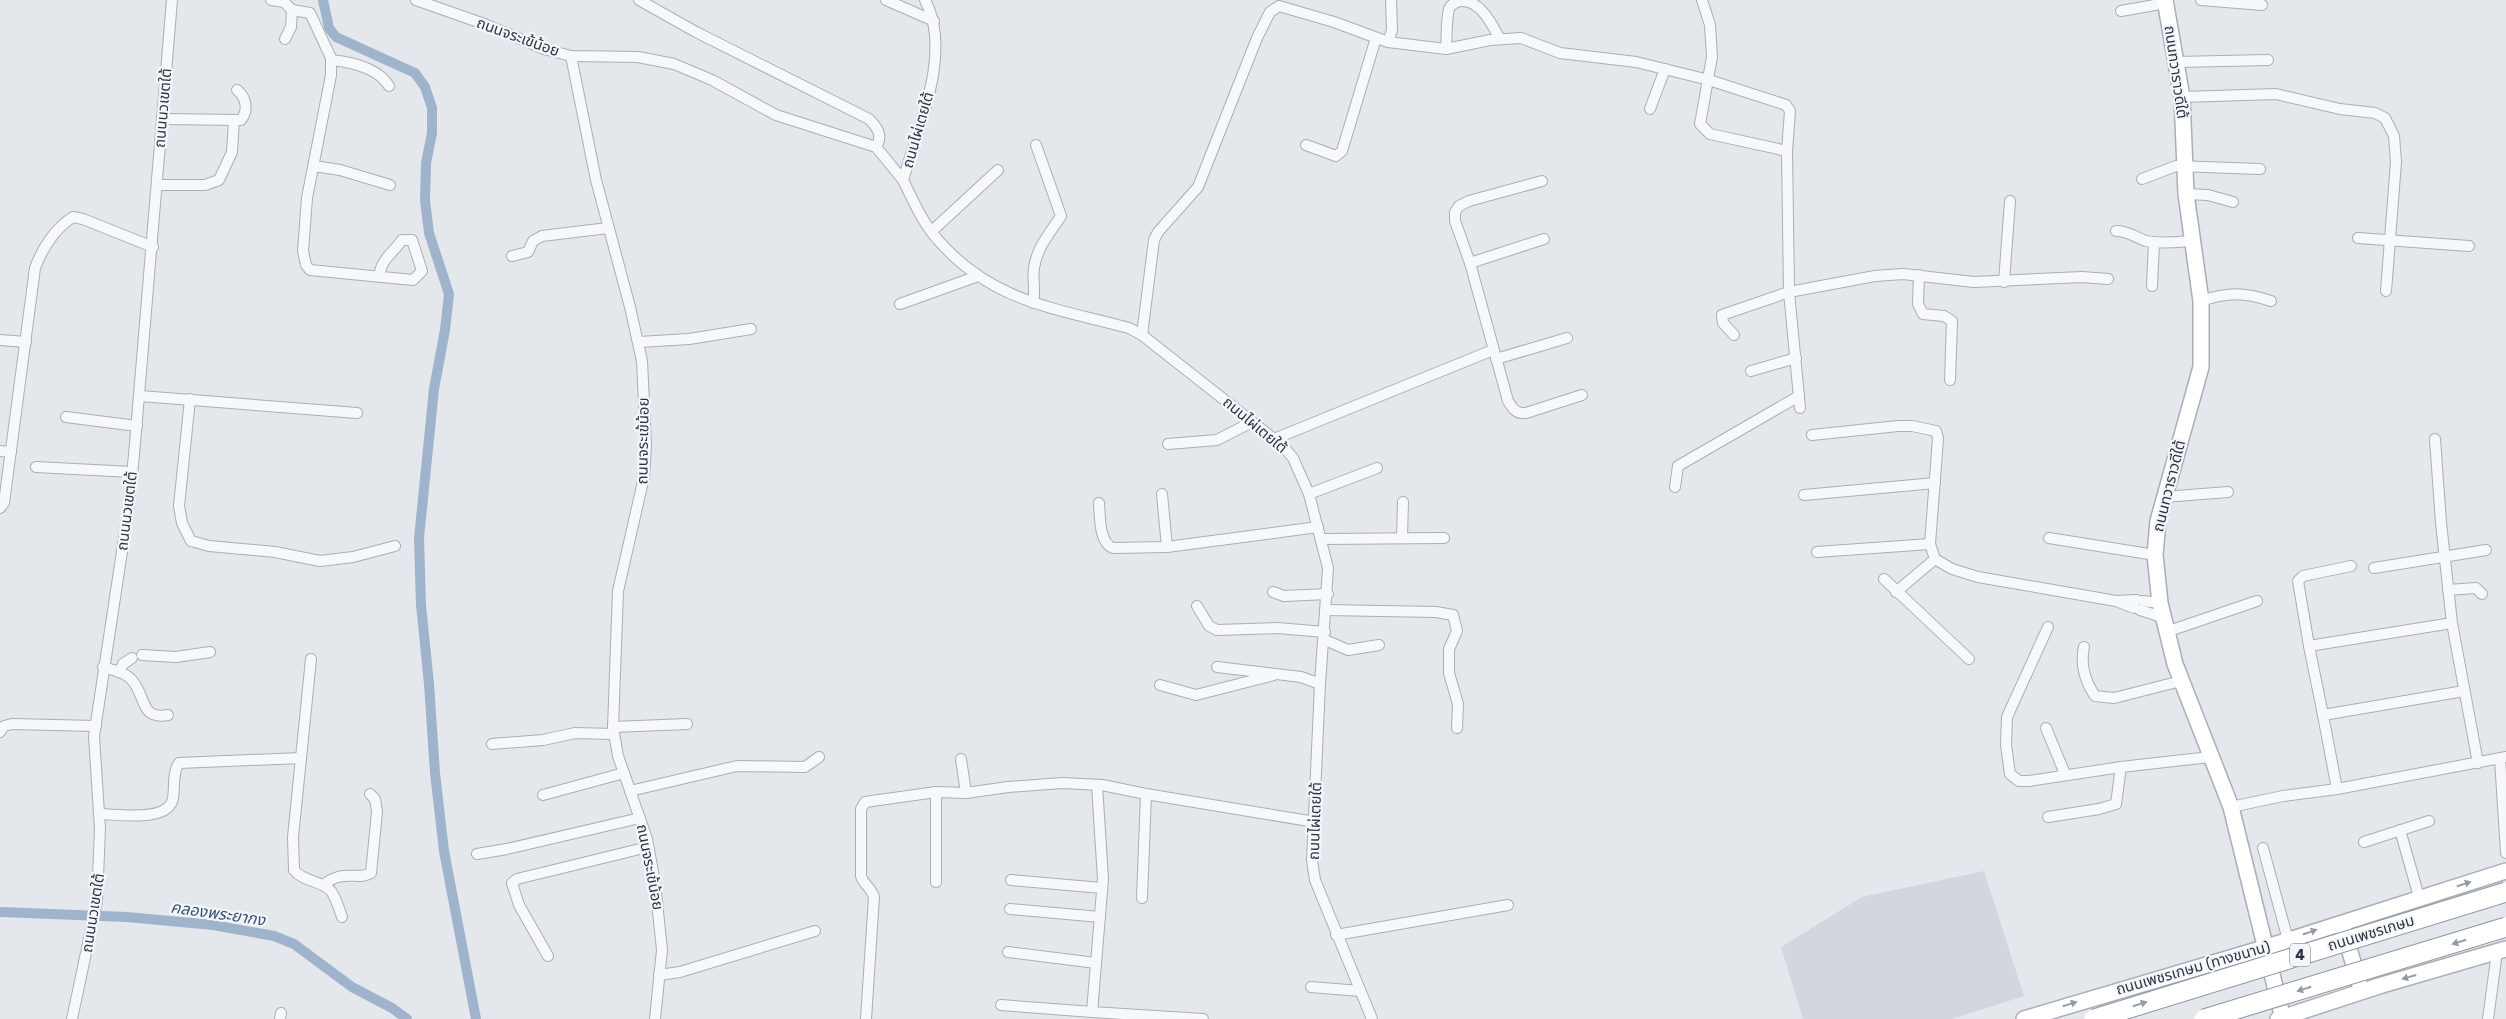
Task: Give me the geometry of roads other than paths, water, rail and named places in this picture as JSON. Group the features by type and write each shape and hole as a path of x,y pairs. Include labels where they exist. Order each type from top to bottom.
{"highway":[{"name":"ถนนเพชรเกษม","path":"2094,1019 2506,892"},
{"name":"4","path":"2204,1019 2506,928"}],"street":[{"name":"ถนนนวเขตใต้","path":"72,1019 97,901 101,859 94,752 96,726 103,667 128,512 153,247 172,0"},
{"path":"271,0 284,2 292,10 310,13 332,60 331,75 307,198 303,251 308,268 380,277 413,280 421,274 421,266 412,240 402,240 388,255 379,271 380,277"},
{"name":"ถนนจระเข้น้อย","path":"416,0 487,25 544,49 571,56 583,121 608,228 639,342 644,380 646,442 644,477 618,591 614,731 624,774 648,847 661,931 655,1019"},
{"path":"639,0 696,32 869,120 877,126 880,135 880,141 876,147"},
{"path":"886,0 934,21"},
{"name":"ถนนไผ่เตยใต้","path":"925,0 934,21 933,76 903,180 937,239 978,276 1033,304 1129,328 1142,335 1274,439 1293,458 1309,494 1328,568 1328,594 1320,684 1316,822 1312,844 1315,880 1372,1019"},
{"path":"1388,42 1392,30 1391,0"},
{"path":"1446,49 1449,8 1453,3 1464,0 1471,1 1482,9 1500,39"},
{"path":"1702,0 1710,25 1712,57 1709,80 1700,116 1702,128 1710,134 1788,151"},
{"path":"2201,0 2262,5"},
{"path":"2121,11 2166,2"},
{"name":"ถนนทวาราวดีใต้","path":"2166,2 2182,98 2186,194 2191,241 2201,301 2201,367 2158,521 2155,555 2161,610 2181,681 2231,807 2281,1019"},
{"path":"1142,335 1154,240 1158,232 1198,186 1257,38 1270,12 1279,6 1300,10 1388,42 1446,49 1500,39 1521,38 1560,53 1612,59 1709,80 1786,105 1790,111 1788,151 1789,292 1800,408"},
{"path":"285,39 291,26 292,10"},
{"path":"1306,145 1336,156 1342,151 1376,38"},
{"path":"571,56 638,57 674,64 712,80 776,115 876,147 903,180"},
{"path":"332,60 348,62 376,74 384,78 389,86"},
{"path":"2177,62 2268,60"},
{"path":"1650,109 1665,69"},
{"path":"162,119 242,120 245,100 237,90"},
{"path":"2182,98 2276,94 2340,109 2374,114 2385,118 2394,136 2396,162 2386,291"},
{"path":"157,186 205,185 220,180 232,152 234,120"},
{"path":"1033,304 1036,292 1034,270 1036,258 1047,232 1060,216 1060,208 1036,145"},
{"path":"2142,179 2171,167 2185,165 2260,169"},
{"path":"314,166 326,166 390,185"},
{"path":"932,231 998,170"},
{"path":"1542,180 1459,206 1455,212 1455,221 1470,264 1508,401 1513,410 1519,413 1582,395"},
{"path":"2186,194 2208,194 2233,202"},
{"path":"2004,282 2010,201"},
{"path":"0,508 4,503 5,452 26,342 35,268 46,244 72,217 83,219 153,247"},
{"path":"512,256 528,252 533,241 542,236 608,228"},
{"path":"2116,231 2130,232 2144,240 2154,242 2191,241"},
{"path":"2358,238 2469,246"},
{"path":"1470,264 1544,239"},
{"path":"2152,286 2154,242"},
{"path":"1734,335 1723,323 1722,315 1789,292 1875,276 1904,274 1974,282 2082,277 2108,279"},
{"path":"1919,275 1918,304 1923,314 1944,316 1952,321 1950,380"},
{"path":"900,304 978,276"},
{"path":"2201,301 2235,294 2250,294 2271,301"},
{"path":"639,342 689,339 751,329"},
{"path":"1274,439 1495,354 1567,338"},
{"path":"0,340 26,342"},
{"path":"1751,371 1796,358"},
{"path":"140,396 357,413"},
{"path":"1675,487 1678,466 1800,396"},
{"path":"190,400 179,506 182,522 191,541 209,546 275,552 320,561 353,557 395,546"},
{"path":"66,417 137,426"},
{"path":"1168,444 1217,440 1252,422"},
{"path":"1812,436 1898,426 1912,426 1936,431 1938,438 1930,544 1935,559 1952,569 1978,577 2161,610"},
{"path":"2435,439 2444,557 2452,623 2478,763"},
{"path":"36,467 132,472"},
{"path":"1309,494 1377,468"},
{"path":"1804,494 1935,483"},
{"path":"2164,498 2228,492"},
{"path":"1162,494 1167,547"},
{"path":"1402,502 1402,538"},
{"path":"1099,503 1102,531 1108,546 1124,549 1167,547 1318,527"},
{"path":"1322,539 1444,538"},
{"path":"2049,538 2155,555"},
{"path":"1817,552 1930,544"},
{"path":"2374,568 2486,550"},
{"path":"1896,592 1935,559"},
{"path":"2337,789 2298,581 2303,576 2351,566"},
{"path":"1884,580 1969,660"},
{"path":"2448,590 2476,588 2482,594"},
{"path":"1272,592 1284,596 1328,594"},
{"path":"2166,632 2257,601"},
{"path":"1196,606 1209,626 1217,630 1277,628 1325,636 1348,650 1378,645"},
{"path":"1326,610 1436,612 1453,615 1457,631 1449,648 1448,673 1458,704 1457,728"},
{"path":"2309,646 2452,623"},
{"path":"2048,627 2007,718 2010,774 2019,781 2210,757"},
{"path":"2084,647 2083,671 2089,687 2096,696 2114,698 2181,681"},
{"path":"119,672 123,664 137,657 176,657 210,652"},
{"path":"311,659 292,862 294,870 300,877 323,885 334,897 342,917"},
{"path":"103,667 119,672 131,679 138,688 150,715 154,717 168,715"},
{"path":"1216,667 1311,679 1320,684"},
{"path":"1160,685 1196,695 1274,675"},
{"path":"2323,716 2464,691"},
{"path":"0,732 4,726 12,724 96,726"},
{"path":"492,744 543,740 574,733 687,724"},
{"path":"2046,728 2065,774"},
{"path":"630,791 737,766 805,766 819,756"},
{"path":"99,814 154,815 164,812 170,807 173,800 175,774 179,763 301,758"},
{"path":"2231,807 2283,796 2337,789 2503,758 2506,853"},
{"path":"962,759 966,793"},
{"path":"2048,817 2099,809 2116,804 2121,767"},
{"path":"543,795 624,774"},
{"path":"866,1019 874,897 871,888 862,880 861,876 862,805 865,802 936,792 966,793 1032,785 1097,785 1316,822"},
{"path":"1092,1012 1102,888 1097,785"},
{"path":"936,792 936,882"},
{"path":"323,885 338,876 366,875 371,873 377,812 375,799 370,794"},
{"path":"1142,898 1146,794"},
{"path":"477,854 507,849 640,818"},
{"path":"2364,842 2429,821"},
{"path":"2400,830 2419,897"},
{"path":"548,956 519,905 512,883 517,879 648,847"},
{"path":"2262,848 2288,940"},
{"name":"ถนนเพชรเกษม (ทางขนาน)","path":"2024,1019 2264,948 2419,897 2506,871"},
{"path":"1011,880 1102,888"},
{"path":"1336,935 1508,906"},
{"path":"1010,909 1100,917"},
{"path":"2341,922 2361,992"},
{"path":"659,975 680,972 815,931"},
{"path":"2281,1019 2361,992 2502,950 2488,1019"},
{"path":"1008,952 1096,963"},
{"path":"1311,987 1360,992"},
{"path":"1001,1005 1203,1019"}],"waterway":[{"path":"323,0 329,28 336,37 415,73 425,87 432,108 432,133 426,163 425,200 429,233 449,294 445,330 434,389 419,538 421,605 435,773 444,851 476,1019"},
{"name":"คลองพระยากง","path":"0,912 127,917 213,925 274,936 294,944 352,987 392,1008 407,1019"}]}
